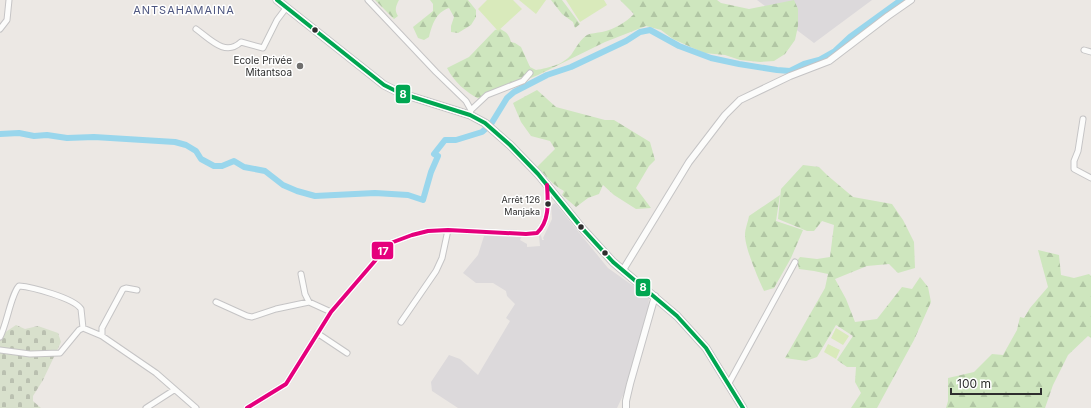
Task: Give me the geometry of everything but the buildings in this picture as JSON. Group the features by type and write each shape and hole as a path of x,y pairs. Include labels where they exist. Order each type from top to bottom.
{"main road":[{"path":"277,0 384,85 400,93 471,112 488,125 510,145 548,186 581,227 614,262 677,316 706,348 729,383 743,408"}],"street":[{"path":"0,29 7,20 9,0"},
{"path":"368,0 436,72 466,101 471,112 486,95 523,81 530,73"},
{"path":"623,270 689,162 725,115 740,100 790,76 829,61 911,0"},
{"path":"196,29 222,47 235,47 241,42 263,48 277,20 286,8"},
{"path":"1084,50 1091,52"},
{"path":"1083,119 1078,151 1074,161 1074,169 1091,178"},
{"path":"247,408 286,384 331,312 388,244 428,231 448,230 526,234 537,233 546,223 548,186"},
{"path":"401,322 436,271 442,258 448,230"},
{"path":"729,383 795,262"},
{"path":"301,274 305,294 309,302"},
{"path":"0,337 5,327 15,292 19,286 64,297 74,302 81,308 83,328"},
{"path":"102,336 102,328 123,289 126,288 137,290"},
{"path":"626,408 630,384 655,296"},
{"path":"216,302 252,317 276,308 309,302 331,312"},
{"path":"0,350 30,354 60,353 78,330 83,328 102,336 156,373 196,408"},
{"path":"317,334 347,353"},
{"path":"146,408 174,390"}],"shaded area":[{"path":"757,0 872,0 814,43"},
{"path":"555,203 608,268 649,297 648,313 629,383 617,408 458,408 432,391 431,382 449,355 460,359 478,375 510,321 506,318 515,304 507,296 506,291 493,283 476,283 463,273 478,255 484,236 522,236 520,240 527,244 527,247 540,246 539,236 541,235 542,240 544,240 543,238 552,219 551,205"}],"green space":[{"path":"375,0 399,0 396,8 398,16 394,19"},
{"path":"430,0 468,0 476,10 476,17 471,25 458,33 451,32 454,17 449,8 438,16 433,24 429,37 424,40 418,38 413,27 433,11 433,4"},
{"path":"487,0 513,0 522,9 498,31 478,9"},
{"path":"519,0 546,0 536,14"},
{"path":"551,0 562,0 580,24 575,28 573,22 562,14"},
{"path":"566,0 604,0 607,5 580,22"},
{"path":"620,0 717,0 721,3 749,9 794,0 798,9 798,26 795,40 785,54 774,61 760,62 740,60 725,55 704,53 673,39 661,30 646,26 605,42 538,75 479,99 461,86 453,78 447,68 469,57 495,30 500,29 507,34 511,42 521,47 530,67 536,70 557,65 570,56 587,35 607,31 623,23 634,14"},
{"path":"537,90 556,107 605,120 614,120 650,142 655,160 649,166 636,188 651,208 636,209 614,195 603,185 599,194 588,198 576,207 562,195 564,191 553,183 537,167 555,149 550,141 531,136 521,122 513,103"},
{"path":"803,165 819,167 853,197 892,204 903,220 914,242 915,268 898,273 889,264 867,266 835,279 846,299 855,322 877,319 902,287 912,289 920,277 928,287 931,302 914,340 877,408 851,408 861,393 855,382 856,367 847,367 837,360 853,336 836,325 817,357 806,361 785,358 825,288 828,274 799,269 797,261 800,257 817,259 830,257 834,225 822,221 814,231 807,231 778,219 781,189"},
{"path":"780,195 776,221 803,230 791,258 774,288 764,291 749,255 745,230 749,216"},
{"path":"1038,250 1059,255 1061,275 1074,278 1089,274 1091,276 1091,338 1088,336 1068,355 1053,385 1045,408 946,408 948,401 948,378 974,372 992,354 1003,355 1017,330 1020,317 1024,318 1030,308 1048,287"},
{"path":"16,325 25,329 38,326 58,333 61,342 43,380 33,396 33,401 41,408 0,408 0,337"},
{"path":"836,328 849,336 843,345 831,338"},
{"path":"828,344 840,350 836,359 824,352"}],"waterway":[{"path":"0,134 19,133 34,136 47,135 67,138 94,137 175,142 186,145 196,151 201,159 214,166 222,166 234,161 244,167 265,171 283,185 315,196 375,193 408,195 423,200 431,172 438,156 434,154 445,140 456,140 482,132 491,124 507,98 514,92 547,75 571,67 626,41 640,32 650,30 679,46 711,58 739,64 790,71 804,64 819,60 835,51 850,37 901,0"}],"transit line":[{"name":"8","path":"277,0 384,85 400,93 470,115 485,123 510,145 538,174 581,227 613,262 677,316 706,348 743,408"},
{"name":"17","path":"247,408 286,384 331,312 388,244 428,231 448,230 526,234 537,233 546,217 548,204 547,185"}],"place":[{"name":"Ecole Privée Mitantsoa","path":"300,66"},
{"name":"Arrêt 126 Manjaka","path":"548,204"}],"district":[{"name":"ANTSAHAMAINA","path":"184,10"}]}
